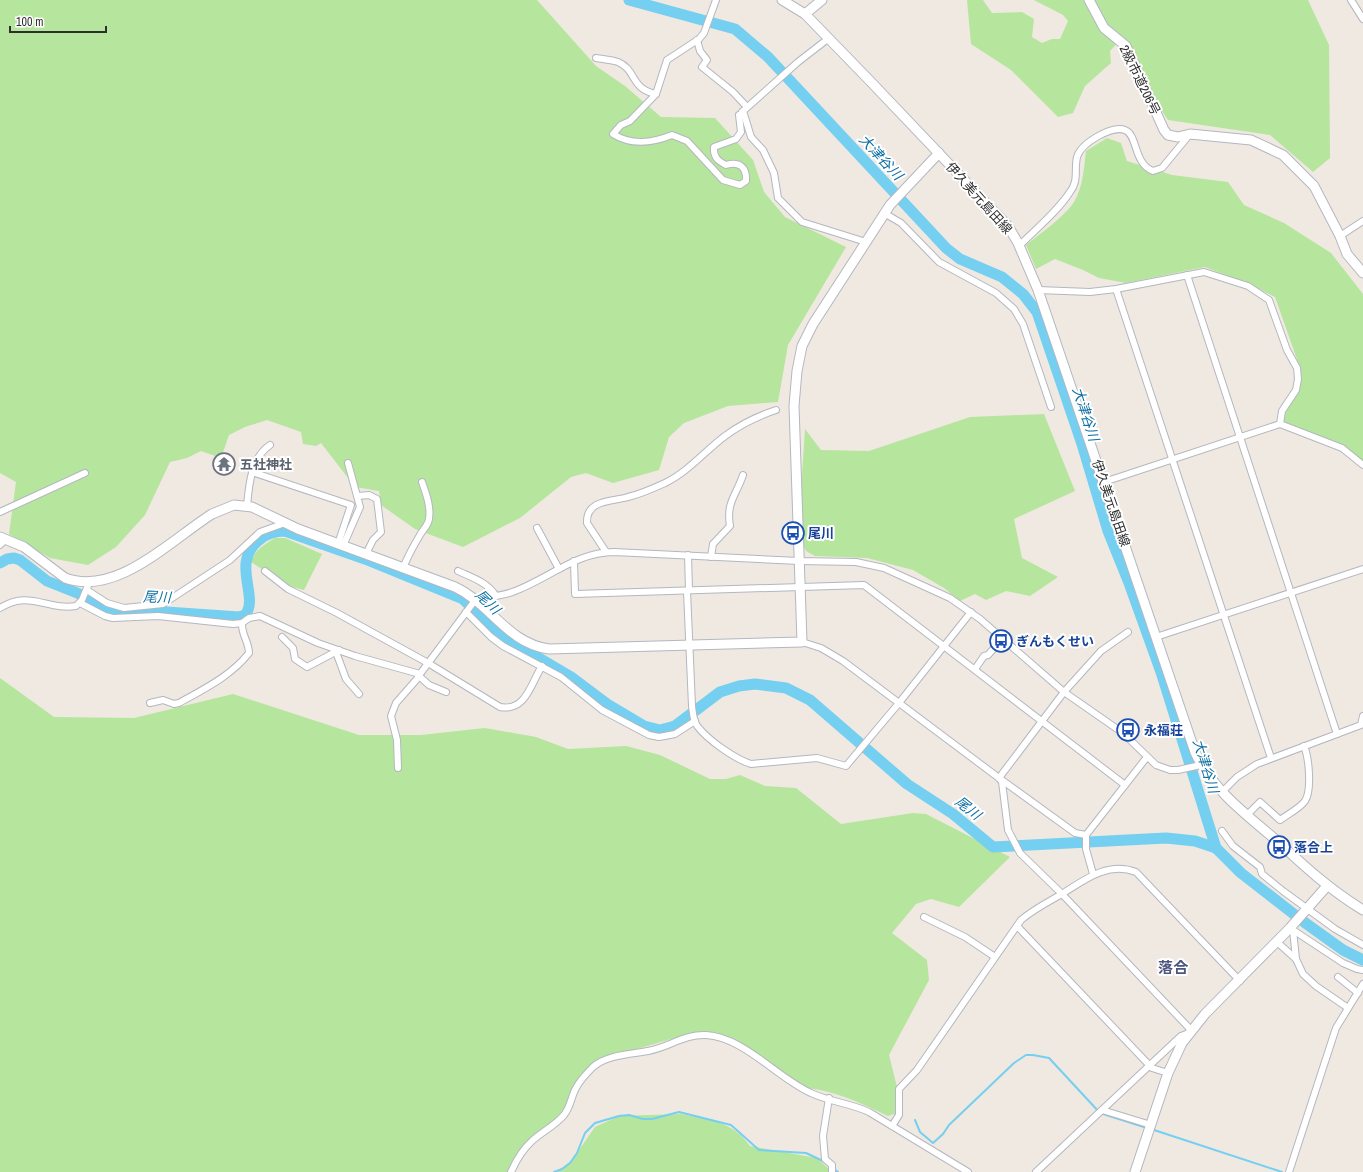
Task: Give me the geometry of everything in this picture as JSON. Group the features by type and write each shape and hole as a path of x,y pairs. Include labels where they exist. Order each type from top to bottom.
{"street":[{"path":"716,0 708,26 704,33 697,40 667,60 656,94 630,121 621,125 613,134 636,143 655,142 672,135 687,141 723,180 740,185 746,181 746,173 740,165 734,163 726,165 717,161 714,148 736,139 741,132 742,112 789,70 829,38"},
{"name":"伊久美元島田線","path":"782,0 805,14 1008,226 1019,246 1038,290 1104,482 1198,766 1222,792 1327,886 1362,909"},
{"path":"805,14 822,0"},
{"name":"2級市道206号","path":"1089,0 1104,28 1126,46 1161,124 1168,135 1178,137 1190,134"},
{"path":"1351,0 1363,19"},
{"path":"697,40 700,51 707,60 702,67 733,92 752,137 763,150 774,173 778,198 802,222 866,242"},
{"path":"596,58 619,62 626,68 642,90 656,94"},
{"path":"1019,246 1067,197 1075,186 1078,157 1082,150 1099,136 1109,131 1118,130 1124,130 1130,133 1141,163 1146,168 1153,171 1162,168 1190,134 1251,140 1282,155 1314,186 1340,236 1347,254 1363,273"},
{"path":"802,642 794,406 802,346 813,324 890,204 939,153"},
{"path":"884,213 901,224 938,262 996,293 1014,309 1023,324 1052,407"},
{"path":"1340,236 1363,221"},
{"path":"1038,290 1090,292 1116,289 1204,272 1248,286 1269,300 1287,350 1297,368 1298,379 1293,396 1282,411 1280,424"},
{"path":"1187,275 1337,734"},
{"path":"1116,289 1271,758"},
{"path":"606,552 587,523 586,518 594,506 602,502 628,497 667,482 687,469 725,436 739,426 759,415 776,410"},
{"path":"1104,482 1280,424 1342,448 1363,465"},
{"path":"247,506 248,484 252,472 259,455 270,444"},
{"path":"340,545 360,506 348,463"},
{"path":"252,472 351,505 340,545"},
{"path":"0,512 85,473"},
{"path":"711,556 713,544 730,526 728,512 732,498 743,475"},
{"path":"403,568 413,547 417,543 420,535 428,523 429,503 422,482"},
{"path":"358,496 369,495 377,499 380,532 373,540 366,554"},
{"path":"0,608 21,600 39,601 64,607 76,606 81,601 87,589 131,570 200,522 224,508 234,505 247,506 260,510 285,523 340,545 455,587 475,601 516,637 540,647 549,649 802,642 833,654 1075,833 1086,837"},
{"path":"2,540 24,547 65,578 73,581 115,606 133,608 163,604 230,560 260,532 285,523"},
{"path":"537,528 559,569"},
{"path":"398,768 397,740 391,716 396,703 420,675 475,601 514,591 574,561 586,556 606,552 799,561 856,562 884,568 950,598 971,612 1064,692 1114,726 1147,757 1163,768 1178,770 1198,766"},
{"path":"688,555 692,706 694,720 697,726 724,748 744,762 751,764 817,758 846,766 899,703 971,612"},
{"path":"574,561 575,594 864,585 945,645 1125,784"},
{"path":"1156,637 1363,569"},
{"path":"265,571 288,589 337,613 428,663 504,708 514,707 526,698 533,681 542,666"},
{"path":"458,571 484,582 490,587 496,596"},
{"path":"81,601 101,614 113,618 158,616 233,624 242,623 249,618 260,616 337,651 420,675 429,685 446,692"},
{"path":"467,611 496,642 561,677 602,710 653,736 665,737 675,734 694,720"},
{"path":"150,703 163,700 174,704 179,703 214,683 237,665 248,653 249,647 242,629 242,623"},
{"path":"999,778 1064,692 1101,651 1128,632"},
{"path":"282,637 293,648 295,660 307,667 337,651"},
{"path":"975,669 984,656 988,655 1003,638"},
{"path":"337,651 346,679 359,694"},
{"path":"1222,792 1247,768 1361,725 1363,716"},
{"path":"1247,815 1260,802 1280,820 1296,809 1305,800 1309,791 1308,757 1304,746"},
{"path":"1093,874 1086,849 1086,837 1147,757"},
{"path":"999,778 1002,782 1005,819 1012,840 1020,853 1062,894 1190,1032"},
{"path":"1222,831 1233,846 1260,867 1262,874 1335,929 1363,945"},
{"path":"892,1126 899,1115 899,1089 917,1070 1017,926 1035,908 1062,894 1093,874 1112,869 1136,872 1240,981"},
{"path":"1135,1172 1168,1073 1176,1053 1190,1032 1292,928 1327,886"},
{"path":"924,917 958,934 995,957"},
{"path":"1017,926 1152,1068 1168,1073"},
{"path":"1292,928 1296,959 1303,974 1316,986 1348,1008"},
{"path":"1292,928 1343,962 1363,970"},
{"path":"1277,942 1296,959"},
{"path":"1338,977 1358,993"},
{"path":"1289,1172 1336,1028 1363,984"},
{"path":"1036,1172 1149,1065 1181,1036 1190,1032"},
{"path":"511,1172 523,1150 530,1142 560,1119 570,1107 576,1088 595,1065 623,1055 652,1050 685,1037 705,1035 716,1036 727,1040 812,1094 854,1105 968,1172"},
{"path":"829,1098 822,1136 825,1159 832,1165 832,1172"},
{"path":"1102,1110 1151,1125"}],"green space":[{"path":"0,0 537,0 596,66 625,86 661,117 715,118 753,160 764,192 785,217 846,247 788,345 778,402 728,406 684,423 669,437 659,470 613,483 586,473 571,477 520,518 463,547 415,529 381,505 379,491 355,487 321,443 316,446 303,444 301,432 267,420 245,427 229,435 221,458 201,451 187,458 170,462 145,515 116,547 88,565 50,558 9,534 16,482 0,473"},
{"path":"967,0 983,0 992,13 1022,12 1034,19 1032,37 1042,43 1052,39 1060,39 1068,21 1063,15 1034,0 1308,0 1329,45 1330,158 1313,172 1270,135 1168,120 1144,84 1120,40 1110,51 1111,63 1085,86 1073,113 1058,117 1011,70 971,44"},
{"path":"1107,138 1121,143 1127,161 1172,175 1228,182 1244,205 1284,223 1331,253 1363,294 1363,462 1337,442 1283,424 1286,411 1298,391 1299,365 1275,297 1249,284 1205,267 1126,283 1099,278 1055,259 1036,269 1026,245 1052,225 1074,202 1081,184 1086,151"},
{"path":"1044,414 1075,491 1014,519 1022,558 1058,577 1030,596 1006,591 986,600 975,594 960,601 944,588 913,570 867,558 815,556 806,551 802,543 802,475 805,429 821,450 869,451 970,417"},
{"path":"275,538 285,538 322,554 304,590 289,586 251,562 257,551"},
{"path":"0,678 54,717 134,718 233,694 359,735 421,735 485,728 536,737 568,749 626,746 660,755 710,779 726,779 740,775 765,786 796,788 841,824 913,813 926,814 1010,857 959,907 931,899 916,904 892,933 927,960 929,980 889,1055 903,1111 888,1116 853,1100 830,1092 817,1089 792,1087 774,1070 716,1032 671,1039 610,1057 582,1073 563,1112 539,1133 510,1172 0,1172"},
{"path":"681,1114 711,1120 728,1126 743,1137 750,1146 817,1158 832,1172 557,1172 572,1160 595,1127 619,1116"}],"waterway":[{"name":"大津谷川","path":"629,0 735,29 768,57 946,248 960,259 1002,277 1023,294 1037,312 1082,444 1108,531 1129,583 1162,675 1216,848 1241,873 1304,922 1343,950 1363,960"},
{"name":"尾川","path":"0,563 7,559 14,558 20,560 47,581 87,597 114,613 152,611 239,617 245,615 249,608 246,569 247,559 251,549 259,540 268,534 285,531 365,559 463,599 500,635 571,677 607,704 644,726 660,730 675,726 720,692 739,686 755,684 786,688 810,700 907,784 953,814 993,847 1166,838 1195,841 1216,848"},
{"path":"915,1120 920,1132 933,1143 943,1134 949,1125 1014,1063 1026,1055 1033,1055 1049,1058 1100,1113 1147,1128"},
{"path":"554,1172 562,1169 570,1163 577,1153 585,1133 595,1123 619,1116 629,1115 643,1119 652,1119 679,1112 731,1125 759,1150 806,1153 825,1162"},
{"path":"1151,1129 1282,1172"},
{"path":"833,1168 838,1172"}],"place":[{"name":"五社神社","path":"224,464"},
{"name":"尾川","path":"793,533"},
{"name":"ぎんもくせい","path":"1001,641"},
{"name":"永福荘","path":"1128,730"},
{"name":"落合上","path":"1279,847"}],"district":[{"name":"落合","path":"1173,967"}]}
